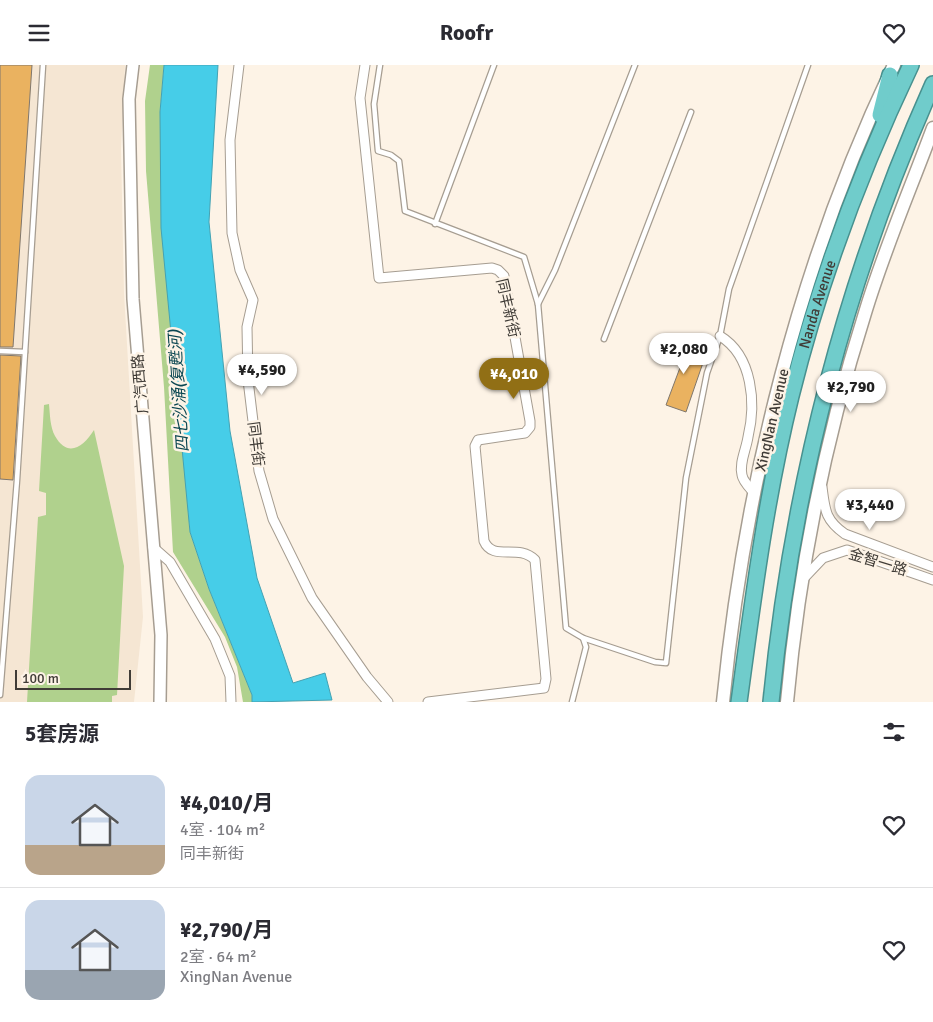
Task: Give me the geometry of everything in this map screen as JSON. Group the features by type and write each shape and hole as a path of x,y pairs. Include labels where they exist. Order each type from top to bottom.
{"highway":[{"name":"Nanda Avenue","path":"739,702 757,567 791,396 815,311 872,153 911,65"},
{"path":"872,153 892,70"},
{"name":"Nanda Avenue","path":"771,702 787,571 797,511 820,407 868,250 896,174 933,84"},
{"path":"896,174 933,111"}],"main road":[{"name":"XingNan Avenue","path":"723,702 734,610 774,404 811,279 847,174 892,70"},
{"path":"787,702 802,580 821,481 842,393 864,313 899,212 933,128"}],"street":[{"name":"广汽西路","path":"134,65 129,99 133,299 161,635 160,702"},
{"name":"同丰街","path":"239,65 230,140 232,233 240,270 253,300 247,327 248,380 259,471 273,519 312,598 367,677 388,702"},
{"name":"同丰新街","path":"365,65 360,98 379,279 492,268 498,270 504,276 530,421 530,427 525,433 478,440 475,446 484,541 487,548 493,552 521,551 535,560 546,679 544,688 428,702"},
{"path":"720,336 736,350 744,366 751,388 753,413 741,464 742,477 755,494"},
{"name":"金智一路","path":"821,481 827,516 834,527 845,534 933,567"},
{"path":"154,547 170,562 215,639 230,676 231,702"},
{"name":"金智一路","path":"802,580 813,566 823,558 847,550 933,580"}],"lane":[{"path":"0,695 25,352 43,65"},
{"path":"380,65 374,104 378,151 391,155 399,161 405,211 524,257 538,304 566,628 583,638 655,662 666,663 688,463 707,373 720,336 729,289 808,65"},
{"path":"435,224 494,65"},
{"path":"538,304 555,270 634,65"},
{"path":"604,339 691,112"},
{"path":"0,351 25,352"},
{"path":"572,702 586,647 583,638"}],"shaded area":[{"path":"0,65 125,65 121,149 124,293 143,617 134,702 0,702"}],"green space":[{"path":"150,65 164,65 160,112 190,532 209,589 252,695 252,702 243,702 237,667 225,637 173,552 164,387 146,171 145,101"},
{"path":"49,404 53,432 65,447 76,448 86,441 94,430 124,566 117,695 112,696 112,702 27,702 38,517 46,515 46,493 39,491 44,405"}],"water":[{"name":"四七沙涌(复甦河)","path":"164,65 218,65 209,222 230,431 257,578 293,683 325,673 332,700 252,702 252,695 209,589 190,532 161,228 160,112"}],"building":[{"path":"0,65 32,65 13,347 0,347"},
{"path":"672,342 706,354 686,412 666,405 681,365 666,360"},
{"path":"0,355 21,356 13,480 0,479"}]}
